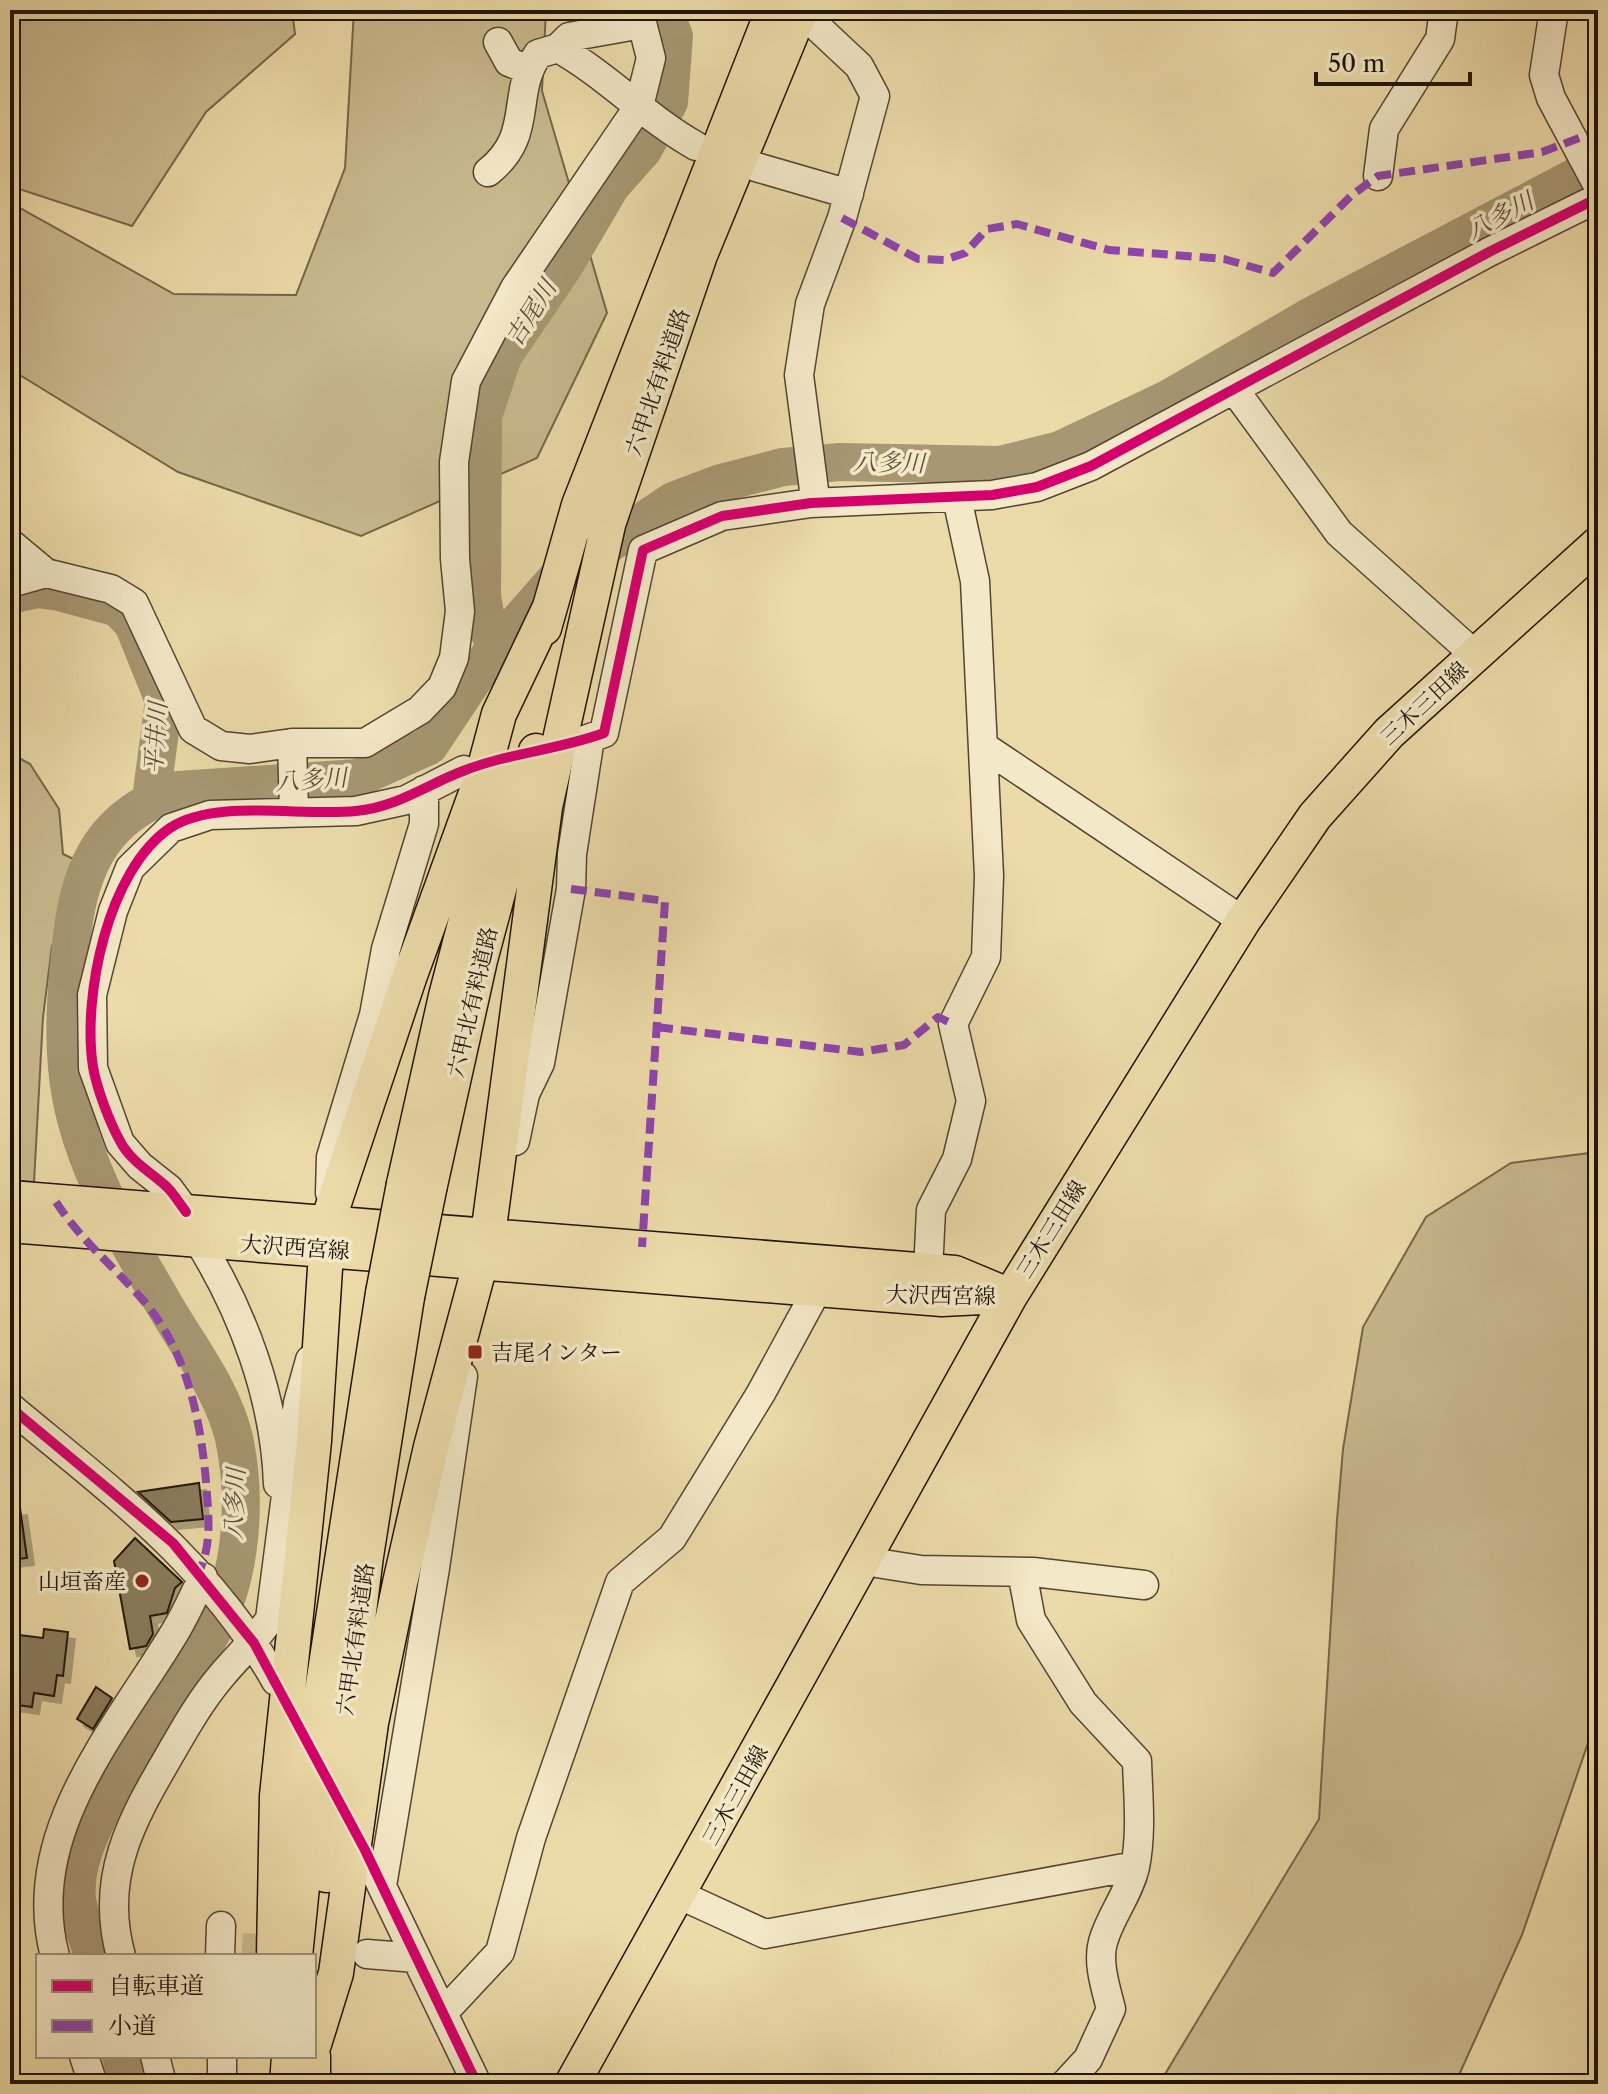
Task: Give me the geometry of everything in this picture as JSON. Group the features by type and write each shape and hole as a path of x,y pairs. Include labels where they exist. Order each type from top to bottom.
{"main road":[{"name":"六甲北有料道路","path":"295,1954 325,1669 466,916 579,505 773,10"},
{"name":"六甲北有料道路","path":"417,1185 522,797 610,516 700,255 816,19"},
{"path":"316,2038 336,1973 371,1723 400,1583 431,1447 485,1249 496,1188 507,1075 545,807 610,516"},
{"name":"三木三田線","path":"572,2084 680,1895 1010,1296 1243,921 1315,816 1389,733 1598,544"},
{"path":"236,1946 277,1796 314,1441 327,1235 409,978 483,774 499,714 550,607"},
{"name":"大沢西宮線","path":"10,1198 90,1218 189,1230 327,1235 485,1249 818,1288 942,1299 1010,1296"},
{"name":"大沢西宮線","path":"10,1225 90,1218"},
{"name":"大沢西宮線","path":"485,1249 955,1273 1010,1296"},
{"name":"六甲北有料道路","path":"316,2003 321,1920 395,1295"},
{"path":"279,2058 280,2084"},
{"path":"287,2084 289,2058"},
{"path":"313,2058 313,2084"}],"street":[{"path":"1378,176 1384,129 1440,39 1444,10"},
{"path":"1554,10 1544,75 1551,98 1598,186"},
{"path":"10,543 46,573 111,589 134,603 193,729 221,746 250,749 365,743 420,710 442,687 454,658 460,611 455,559 454,462 456,429 466,381 515,288 642,110 651,58 639,17 569,37 558,48 538,54 527,69 521,125 499,163 488,172"},
{"path":"812,496 799,375 810,304 849,194 875,96 859,66 816,19"},
{"path":"498,42 509,62 527,69"},
{"path":"558,48 579,60 684,139"},
{"path":"756,167 849,194"},
{"path":"496,1188 512,1153 525,1094 540,1063 571,889 580,741 604,733 643,550 722,516 812,496 957,498 1037,487 1091,466 1236,392 1489,252 1598,198"},
{"path":"1236,392 1339,533 1475,655"},
{"path":"928,1271 931,1210 957,1159 971,1101 953,1024 986,957 989,876 975,581 957,498"},
{"path":"10,583 46,573"},
{"path":"292,746 294,807"},
{"path":"983,746 1243,921"},
{"path":"280,1552 278,1477 262,1386 246,1333 224,1282 189,1230 169,1189 140,1166 120,1143 93,1068 92,995 113,911 130,868 171,828 210,815 294,807 356,811 406,800 464,770"},
{"path":"327,1235 331,1157 374,1015 386,949 424,824 424,790"},
{"path":"443,2013 500,1952 531,1838 620,1582 672,1538 761,1393 818,1288"},
{"path":"382,1886 437,1555 472,1304"},
{"path":"121,1954 112,1915 115,1878 136,1813 222,1674 250,1638 270,1619 298,1403 320,1324"},
{"path":"10,1407 173,1543 250,1638 276,1681"},
{"path":"864,1561 921,1570 1022,1572 1144,1585"},
{"path":"1022,1572 1031,1620 1083,1703 1137,1761 1139,1817 1135,1866 1102,1942 1103,1981 1111,2009 1088,2059 1065,2084"},
{"path":"54,1954 47,1927 51,1877 62,1831 81,1780 132,1694 176,1632 203,1577"},
{"path":"367,1855 477,2084"},
{"path":"680,1895 765,1934 1135,1866"},
{"path":"367,1954 416,1958"},
{"path":"85,2058 93,2084"},
{"path":"156,2058 162,2084"},
{"path":"222,2058 222,2084"}],"shaded area":[{"path":"10,10 292,10 295,34 206,112 132,226 19,189 10,178"},
{"path":"354,10 546,10 542,91 607,313 537,458 361,536 178,472 10,369 10,195 13,204 174,294 296,295 345,168"},
{"path":"10,753 30,764 59,809 63,854 91,867 52,946 43,1017 34,1182 10,1180"},
{"path":"1598,1152 1598,1714 1522,1935 1455,2084 1159,2084 1319,1819 1343,1449 1363,1327 1426,1217 1511,1163"}],"building":[{"path":"199,1483 203,1519 171,1522 138,1492"},
{"path":"20,1508 27,1558 10,1560 10,1509"},
{"path":"135,1538 182,1582 175,1588 167,1613 150,1616 153,1634 146,1646 130,1649 114,1561"},
{"path":"44,1629 68,1632 63,1676 57,1675 54,1696 34,1693 32,1707 10,1704 10,1634 43,1638"},
{"path":"96,1687 112,1698 93,1729 77,1719"}],"waterway":[{"name":"吉尾川","path":"496,646 488,630 482,597 483,416 503,356 564,266 611,186 643,150 669,102 674,36 664,10"},
{"name":"八多川","path":"92,1954 77,1899 78,1875 84,1851 115,1784 213,1630 223,1608 236,1561 241,1511 234,1438 222,1403 102,1191 79,1131 71,1099 66,1018 76,910 90,864 115,827 153,800 178,790 358,778 429,746 491,653 555,580 673,501 718,484 783,467 840,462 1000,465 1060,450 1168,399 1313,315 1598,165"},
{"name":"平井川","path":"10,595 38,589 59,592 118,608 133,624 164,701 151,799"},
{"name":"八多川","path":"122,2058 128,2084"}],"tunnel":[{"path":"242,1947 358,1954"}],"marked path":[{"path":"842,218 918,259 944,260 965,253 987,229 1017,224 1109,250 1224,259 1273,273 1352,195 1378,176 1542,152 1598,131"},
{"path":"571,889 665,901 642,1247"},
{"path":"657,1027 861,1052 904,1045 938,1017 953,1024"},
{"path":"56,1202 75,1228 141,1298 180,1361 195,1408 206,1481 208,1538 199,1572"},
{"path":"1070,2084 1073,2076"}],"cycle path":[{"path":"186,1212 170,1190 135,1161 120,1141 97,1085 91,1038 96,971 115,903 148,847 170,828 189,819 235,811 335,812 371,809 480,765 604,733 643,550 722,516 811,503 992,495 1037,487 1091,466 1489,252 1598,198"},
{"path":"10,1407 173,1543 254,1643 365,1850 477,2084"}],"place":[{"name":"吉尾インター","path":"475,1352"},
{"name":"山垣畜産","path":"142,1581"}]}
